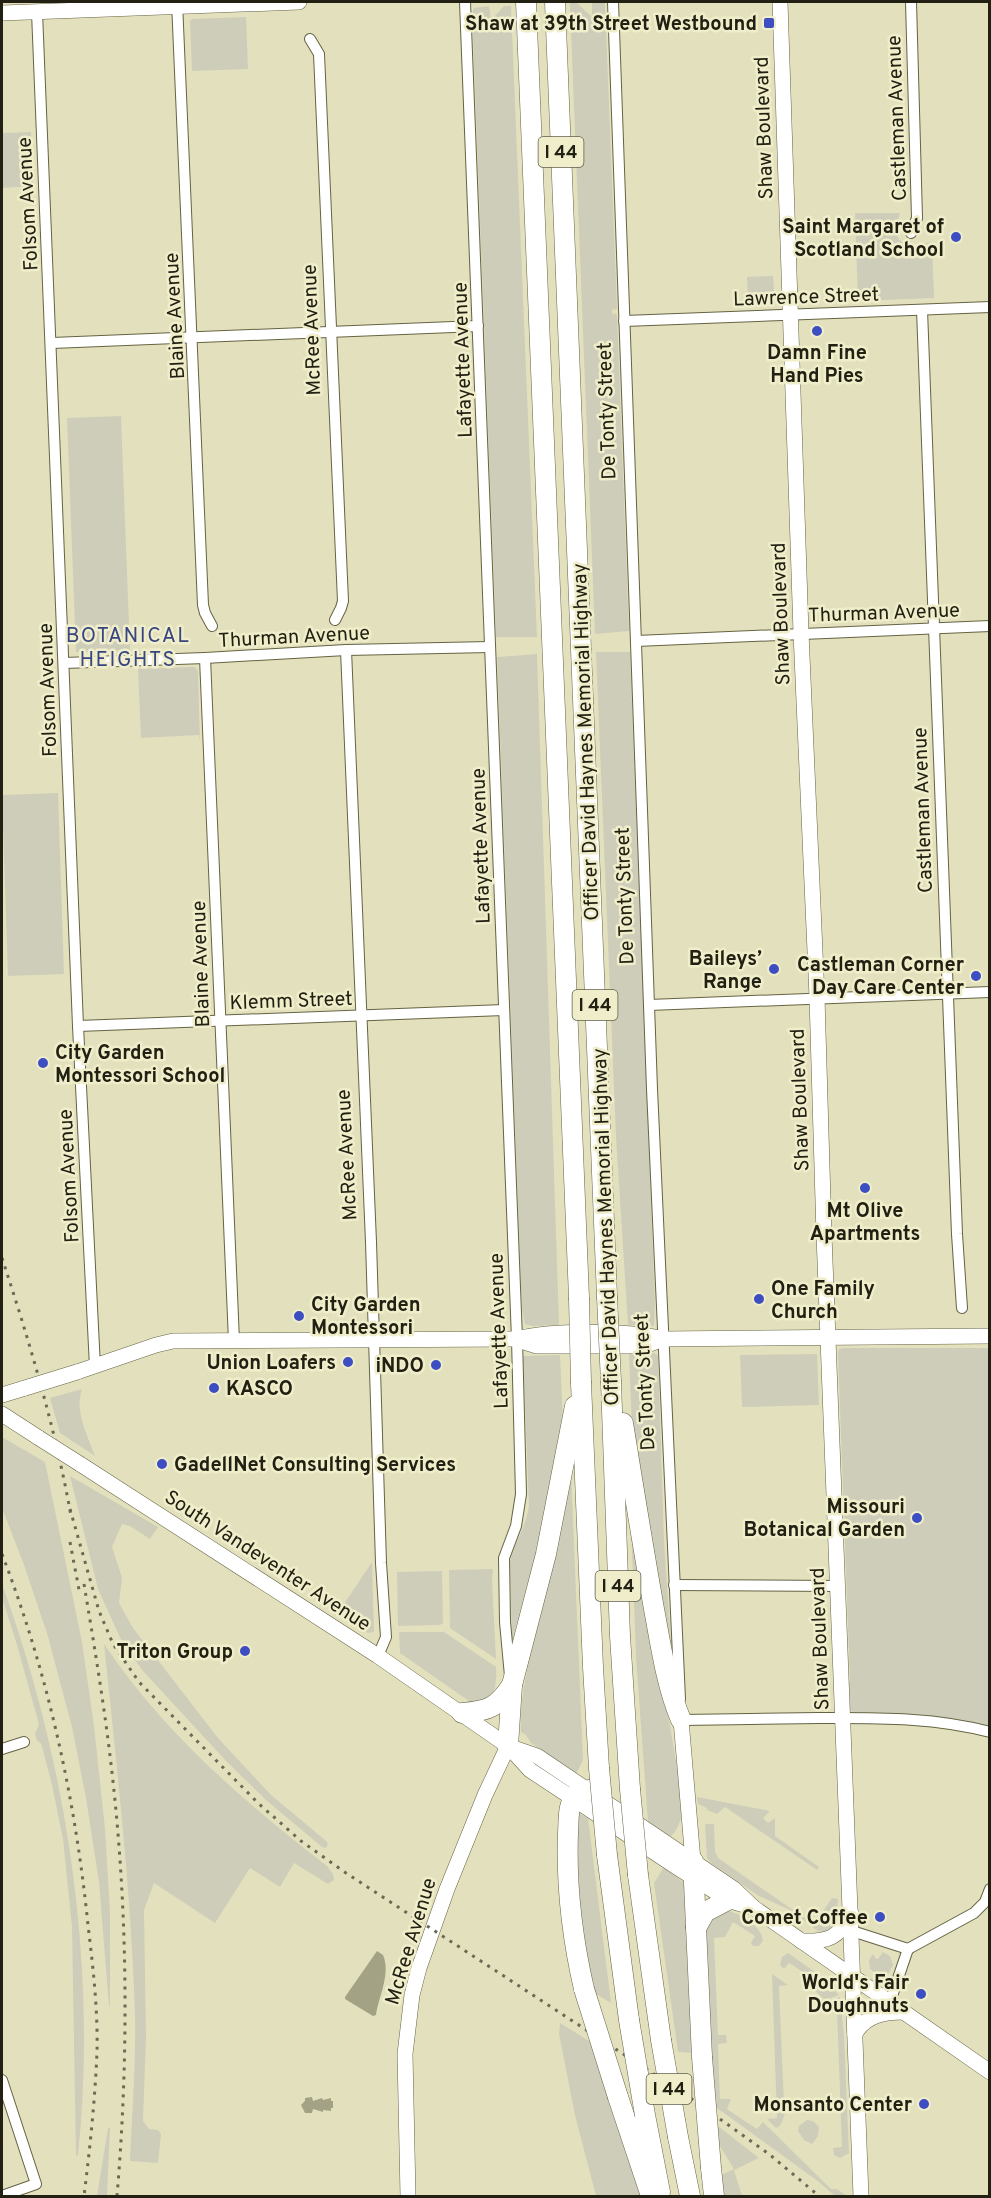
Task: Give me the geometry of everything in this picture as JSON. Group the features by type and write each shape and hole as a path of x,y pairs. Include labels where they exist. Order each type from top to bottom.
{"highway":[{"name":"Officer David Haynes Memorial Highway","path":"555,4 622,1677 638,1875 661,2040 690,2196"},
{"name":"Officer David Haynes Memorial Highway","path":"526,5 581,1383 599,1768 607,1855 629,2019 661,2196"},
{"path":"611,1382 623,1422 663,1659 669,1686 681,1720"},
{"path":"508,1746 512,1685 546,1554 581,1383"},
{"path":"462,1713 493,1707 501,1701 512,1685"},
{"path":"581,1794 569,1811 568,1884 572,1930 584,1989 651,2196"},
{"path":"694,1870 702,2057 714,2196"},
{"path":"696,1928 705,1912 728,1900"}],"street":[{"path":"2,13 177,4 299,2"},
{"name":"Lafayette Avenue","path":"465,2 517,1339 521,1494 516,1526 504,1558 505,1632 512,1685"},
{"name":"De Tonty Street","path":"613,2 663,1339 681,1720 694,1870"},
{"name":"Shaw Boulevard","path":"780,2 801,633 817,997 861,2196"},
{"name":"Castleman Avenue","path":"911,2 917,218 911,233"},
{"name":"Blaine Avenue","path":"177,4 203,605 212,626"},
{"name":"Folsom Avenue","path":"37,12 78,1026 95,1367"},
{"name":"McRee Avenue","path":"310,39 319,54 333,333 343,601 335,620"},
{"name":"Lawrence Street","path":"624,321 990,307"},
{"name":"Castleman Avenue","path":"922,310 957,1234 962,1308"},
{"path":"52,343 478,326"},
{"name":"Thurman Avenue","path":"636,641 990,626"},
{"name":"Thurman Avenue","path":"64,663 346,650 490,647"},
{"name":"McRee Avenue","path":"346,650 381,1563 386,1637 378,1656"},
{"name":"Blaine Avenue","path":"205,658 234,1341"},
{"path":"649,1005 990,992"},
{"name":"Klemm Street","path":"78,1026 504,1010"},
{"path":"2,1395 95,1367 165,1342 517,1339 539,1335 618,1334 663,1339 990,1336"},
{"name":"South Vandeventer Avenue","path":"2,1414 378,1656 508,1746 537,1756 642,1844 734,1889 754,1908 990,2072"},
{"path":"674,1585 838,1586"},
{"path":"681,1720 843,1718 935,1721 990,1732"},
{"path":"2,1749 24,1742"},
{"name":"McRee Avenue","path":"408,2196 405,2054 412,1995 419,1968 447,1889 508,1746"},
{"name":"South Vandeventer Avenue","path":"581,1794 666,1844 728,1900 754,1908"},
{"path":"642,1844 666,1844 678,1840 690,1824"},
{"path":"890,2002 908,1948 987,1904 990,1889"},
{"path":"801,1941 819,1941 835,1936 845,1926 851,1913"},
{"path":"852,1931 908,1948"},
{"path":"855,2034 863,2022 873,2016 904,2012"},
{"path":"2,2080 36,2184 2,2196"}],"shaded area":[{"path":"592,2 605,2 617,309 612,309 612,315 614,313 617,315 629,631 595,634 570,6 570,3 577,3 592,17"},
{"path":"489,6 491,20 504,6 511,6 537,637 496,637 472,13 474,8"},
{"path":"246,17 248,69 192,71 190,21 192,19"},
{"path":"31,132 33,186 2,188 2,133"},
{"path":"855,213 900,213 895,229 899,240 910,247 932,242 934,298 858,301"},
{"path":"773,276 775,303 748,304 747,277"},
{"path":"121,416 130,650 76,652 67,418"},
{"path":"596,652 630,652 654,1326 628,1325 616,1137"},
{"path":"537,654 559,1325 533,1326 525,1324 522,1309 497,657"},
{"path":"195,667 198,671 200,742 199,735 141,738 138,669"},
{"path":"58,793 64,974 8,976 2,795"},
{"name":"Missouri Botanical Garden","path":"989,1348 989,1727 955,1719 916,1714 853,1712 849,1709 847,1685 850,1681 838,1353 839,1349"},
{"path":"655,1353 658,1356 664,1541 673,1673 633,1451 629,1354"},
{"path":"817,1354 819,1405 742,1407 740,1355"},
{"path":"560,1355 563,1422 541,1534 512,1641 510,1562 526,1520 529,1505 523,1356"},
{"path":"82,1389 81,1415 95,1456 60,1433 50,1398"},
{"path":"2,1437 45,1462 82,1642 105,1829 110,1912 110,2007 99,1882 86,1798 72,1727 47,1633 2,1508"},
{"path":"567,1472 571,1472 583,1760 576,1774 531,1743 521,1732 526,1678 551,1572"},
{"path":"70,1476 158,1527 150,1539 130,1526 122,1524 112,1547 122,1578 119,1603 133,1628 218,1738 271,1795 325,1840 328,1844 326,1848 266,1800 227,1762 143,1671 123,1644 98,1589"},
{"path":"631,1524 653,1626 681,1791 680,1821 670,1837 648,1822 636,1657"},
{"path":"372,1562 374,1632 368,1633 338,1613"},
{"path":"493,1569 496,1659 450,1628 449,1570"},
{"path":"442,1571 443,1623 398,1626 397,1572"},
{"path":"2,1584 25,1652 44,1722 60,1793 72,1865 80,1938 84,2011 83,2083 78,2155 76,2156 72,1927 63,1839 41,1743 37,1741 35,1734 39,1724 2,1597"},
{"path":"399,1632 444,1632 496,1667 493,1694 484,1702 469,1701 400,1653"},
{"path":"104,1644 127,1676 178,1736 235,1791 327,1866 334,1880 328,1884 294,1863 280,1887 250,1868 215,1923 154,1883 144,1910 146,2037 143,2121 149,2129 158,2130 161,2134 158,2163 130,2161 135,2052 133,1969 123,1829"},
{"path":"697,1797 770,1811 763,1818 768,1823 775,1818 775,1836 819,1867 817,1870 725,1807 717,1814 707,1810 698,1804"},
{"path":"578,1813 588,1818 611,2003 591,1991 574,1892"},
{"path":"705,1824 714,1824 715,1851 718,1858 806,1919 817,1920 832,1898 838,1899 835,1924 826,1932 818,1931 790,1910 759,1896 711,1863 707,1858"},
{"path":"664,1867 685,1884 695,2053 678,2052 654,1883"},
{"path":"728,1911 739,1915 755,1926 763,1941 759,1946 753,1946 751,1943 755,1936 733,1922 725,1937 714,1938 718,2035 726,2035 727,2043 718,2044 720,2099 731,2099 727,2109 757,2129 763,2122 831,2189 837,2189 847,2196 835,2196 713,2105 705,1930 710,1919"},
{"path":"377,1951 383,1955 386,1970 376,2015 373,2016 345,1997"},
{"path":"883,1952 890,1956 893,1965 889,1973 879,1976 870,1969 869,1960 873,1954 878,1959"},
{"path":"788,1953 822,1977 839,1995 825,2000 813,1989 817,1981 789,1963 784,1969 780,1965 782,1957"},
{"path":"772,1974 788,1985 779,1986 784,2105 788,2107 780,2126 776,2128 767,2119 777,2118"},
{"path":"840,1997 849,2153 840,2158 834,2155 833,2148 842,2147 837,2010 829,2009 826,2002"},
{"path":"560,2023 594,2044 641,2196 596,2196 575,2115 559,2034"},
{"path":"312,2097 313,2101 331,2098 333,2108 331,2111 323,2110 323,2112 313,2109 312,2113 305,2113 301,2105 305,2098"},
{"path":"807,2120 813,2121 819,2127 818,2136 812,2144 804,2140 798,2131 799,2126"},
{"path":"714,2123 759,2158 734,2170 742,2196 722,2196 719,2176 734,2169 716,2140"},
{"path":"108,2128 110,2128 107,2196 97,2196"}],"railway":[{"path":"2,1258 41,1386 58,1451 71,1516"},
{"path":"70,1509 99,1611 113,1644 139,1682 258,1803 301,1841 346,1873 689,2097 769,2154 819,2196"},
{"path":"70,1542 80,1595"},
{"path":"2,1554 46,1690 76,1830 93,1973 97,2036 94,2106 84,2196"},
{"path":"84,1584 99,1674 117,1818 124,1926 124,2089 117,2196"}],"place":[{"name":"Shaw at 39th Street Westbound","path":"769,23"},
{"name":"Saint Margaret of Scotland School","path":"956,237"},
{"name":"Damn Fine Hand Pies","path":"817,331"},
{"name":"Baileys’ Range","path":"774,969"},
{"name":"Castleman Corner Day Care Center","path":"976,976"},
{"name":"City Garden Montessori School","path":"43,1063"},
{"name":"Mt Olive Apartments","path":"865,1188"},
{"name":"One Family Church","path":"759,1299"},
{"name":"City Garden Montessori","path":"299,1316"},
{"name":"Union Loafers","path":"348,1362"},
{"name":"iNDO","path":"436,1365"},
{"name":"KASCO","path":"214,1388"},
{"name":"GadellNet Consulting Services","path":"162,1464"},
{"name":"Missouri Botanical Garden","path":"917,1518"},
{"name":"Triton Group","path":"245,1651"},
{"name":"Comet Coffee","path":"880,1917"},
{"name":"World's Fair Doughnuts","path":"921,1994"},
{"name":"Monsanto Center","path":"924,2104"}],"district":[{"name":"BOTANICAL HEIGHTS","path":"128,647"}]}
